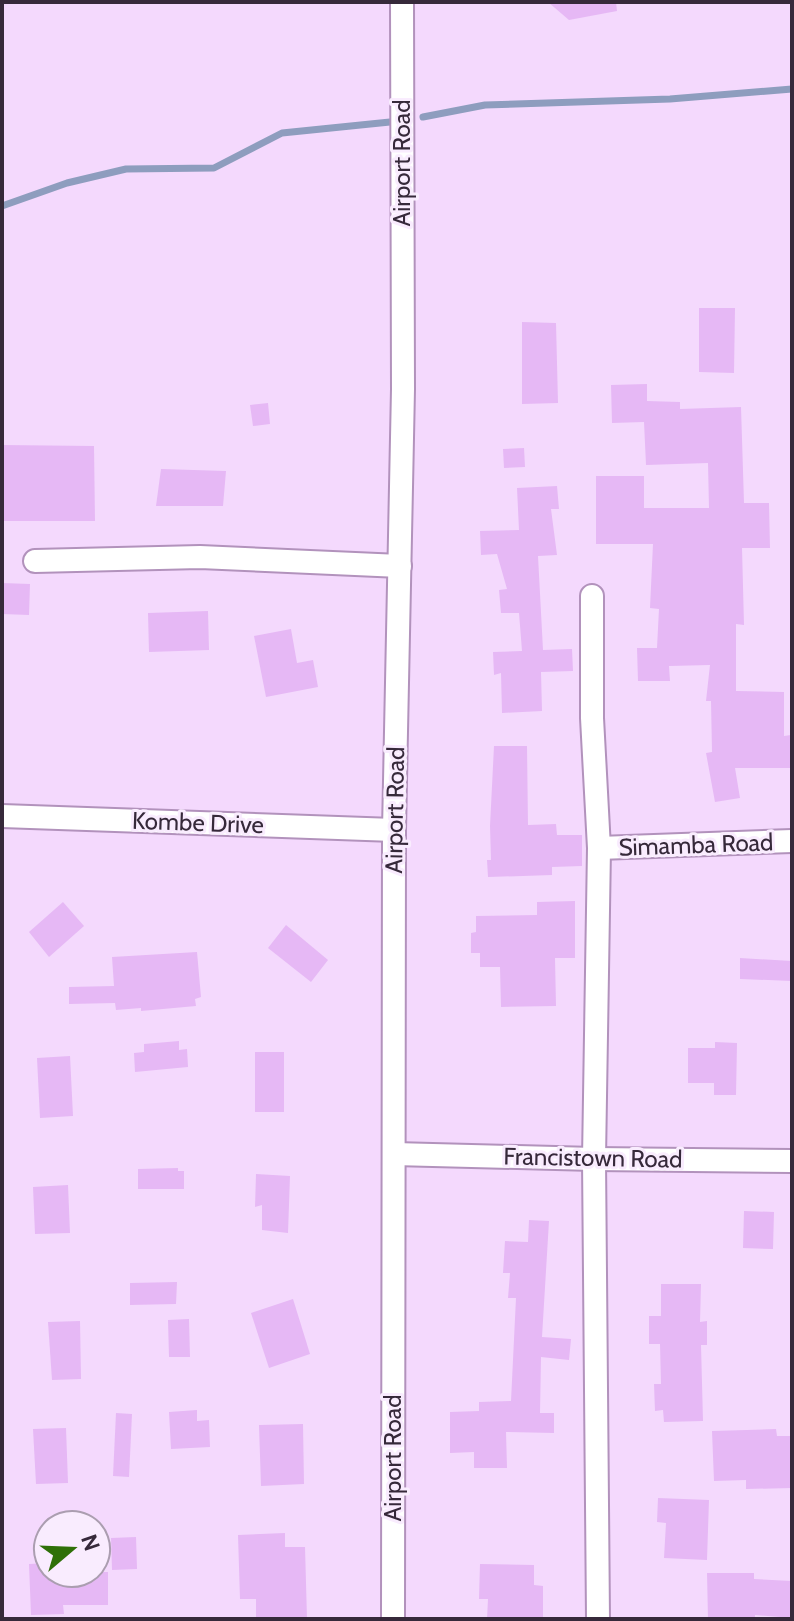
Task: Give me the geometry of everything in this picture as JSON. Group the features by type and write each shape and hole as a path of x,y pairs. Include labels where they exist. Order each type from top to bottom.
{"street":[{"name":"Airport Road","path":"393,1619 394,830 403,389 402,2"},
{"path":"35,561 200,557 400,566"},
{"path":"592,596 592,718 599,848 594,1159 598,1619"},
{"name":"Kombe Drive","path":"2,816 394,830"},
{"name":"Simamba Road","path":"599,848 792,841"},
{"name":"Francistown Road","path":"394,1154 792,1161"}],"building":[{"path":"548,2 616,2 617,11 569,20"},
{"path":"699,308 735,308 734,373 699,372"},
{"path":"522,322 556,323 558,403 522,404"},
{"path":"647,384 647,401 680,402 680,409 741,407 744,503 769,503 770,548 742,548 744,625 736,624 736,691 784,692 784,736 791,735 792,768 735,768 740,798 715,802 706,753 712,752 711,701 706,701 710,665 669,666 670,681 638,681 637,648 657,648 659,609 650,608 653,544 596,544 596,476 644,476 644,508 709,508 708,463 646,465 644,422 612,423 611,385"},
{"path":"268,403 270,424 253,426 250,405"},
{"path":"2,445 94,446 95,521 2,521"},
{"path":"524,448 525,467 504,468 503,449"},
{"path":"161,469 226,471 223,506 156,506"},
{"path":"557,486 559,509 551,509 557,555 538,556 543,650 572,649 573,671 541,672 542,711 502,713 501,673 494,675 493,652 522,651 519,613 501,613 499,590 507,589 497,554 481,555 480,531 519,530 517,488"},
{"path":"2,583 30,584 29,615 2,614"},
{"path":"208,611 209,650 149,652 148,613"},
{"path":"291,629 297,663 313,660 318,687 266,697 254,636"},
{"path":"494,746 527,746 528,825 556,824 557,835 582,835 582,866 552,867 552,875 488,877"},
{"path":"575,901 575,958 555,958 556,1006 501,1007 500,967 480,967 480,953 471,953 471,933 476,932 476,916 537,915 537,902"},
{"path":"63,902 84,926 49,957 29,932"},
{"path":"286,925 328,960 311,982 268,948"},
{"path":"197,952 201,997 195,999 196,1006 141,1011 141,1008 116,1010 115,1003 69,1004 69,987 114,986 112,957"},
{"path":"740,958 792,961 792,981 740,979"},
{"path":"179,1041 179,1050 187,1049 188,1067 135,1072 134,1053 144,1052 144,1044"},
{"path":"715,1042 737,1043 736,1095 714,1095 714,1083 688,1083 688,1048 715,1048"},
{"path":"255,1052 284,1052 284,1112 255,1112"},
{"path":"70,1056 73,1116 40,1118 37,1058"},
{"path":"178,1168 178,1171 184,1171 184,1189 138,1189 138,1169"},
{"path":"256,1174 290,1176 288,1233 262,1230 262,1205 255,1207"},
{"path":"68,1185 70,1233 35,1234 33,1187"},
{"path":"744,1211 774,1212 773,1249 743,1248"},
{"path":"529,1220 549,1221 542,1337 571,1339 569,1360 541,1357 540,1413 554,1413 554,1433 506,1432 507,1468 474,1468 474,1452 450,1453 450,1412 479,1411 479,1402 511,1401 516,1298 508,1298 510,1273 503,1273 505,1241 528,1242"},
{"path":"177,1282 176,1304 130,1305 130,1283"},
{"path":"661,1284 701,1284 700,1322 707,1321 707,1345 701,1345 703,1421 664,1422 663,1410 655,1411 654,1384 661,1384 660,1344 649,1344 649,1316 661,1316"},
{"path":"293,1299 310,1354 269,1368 251,1313"},
{"path":"189,1319 190,1357 169,1357 168,1320"},
{"path":"80,1321 81,1379 52,1380 48,1322"},
{"path":"197,1410 197,1421 209,1420 210,1447 171,1449 169,1412"},
{"path":"116,1413 132,1414 129,1477 113,1476"},
{"path":"303,1424 304,1484 261,1486 259,1425"},
{"path":"66,1428 68,1483 36,1484 33,1429"},
{"path":"776,1429 777,1436 792,1436 792,1488 746,1489 746,1480 714,1481 712,1431"},
{"path":"658,1498 709,1500 707,1560 664,1558 666,1523 657,1522"},
{"path":"285,1533 285,1547 305,1547 307,1619 256,1619 256,1599 240,1599 238,1535"},
{"path":"136,1537 137,1569 112,1570 112,1538"},
{"path":"29,1564 32,1564 32,1589 108,1589 108,1605 63,1605 64,1614 31,1615"},
{"path":"480,1564 534,1565 534,1585 543,1586 543,1619 487,1619 488,1599 479,1599"},
{"path":"707,1573 754,1573 754,1579 792,1581 792,1618 755,1615 755,1619 708,1619"}],"waterway":[{"path":"423,117 485,105 670,99 792,89"},
{"path":"2,206 67,183 126,169 214,168 282,133 390,122"}]}
